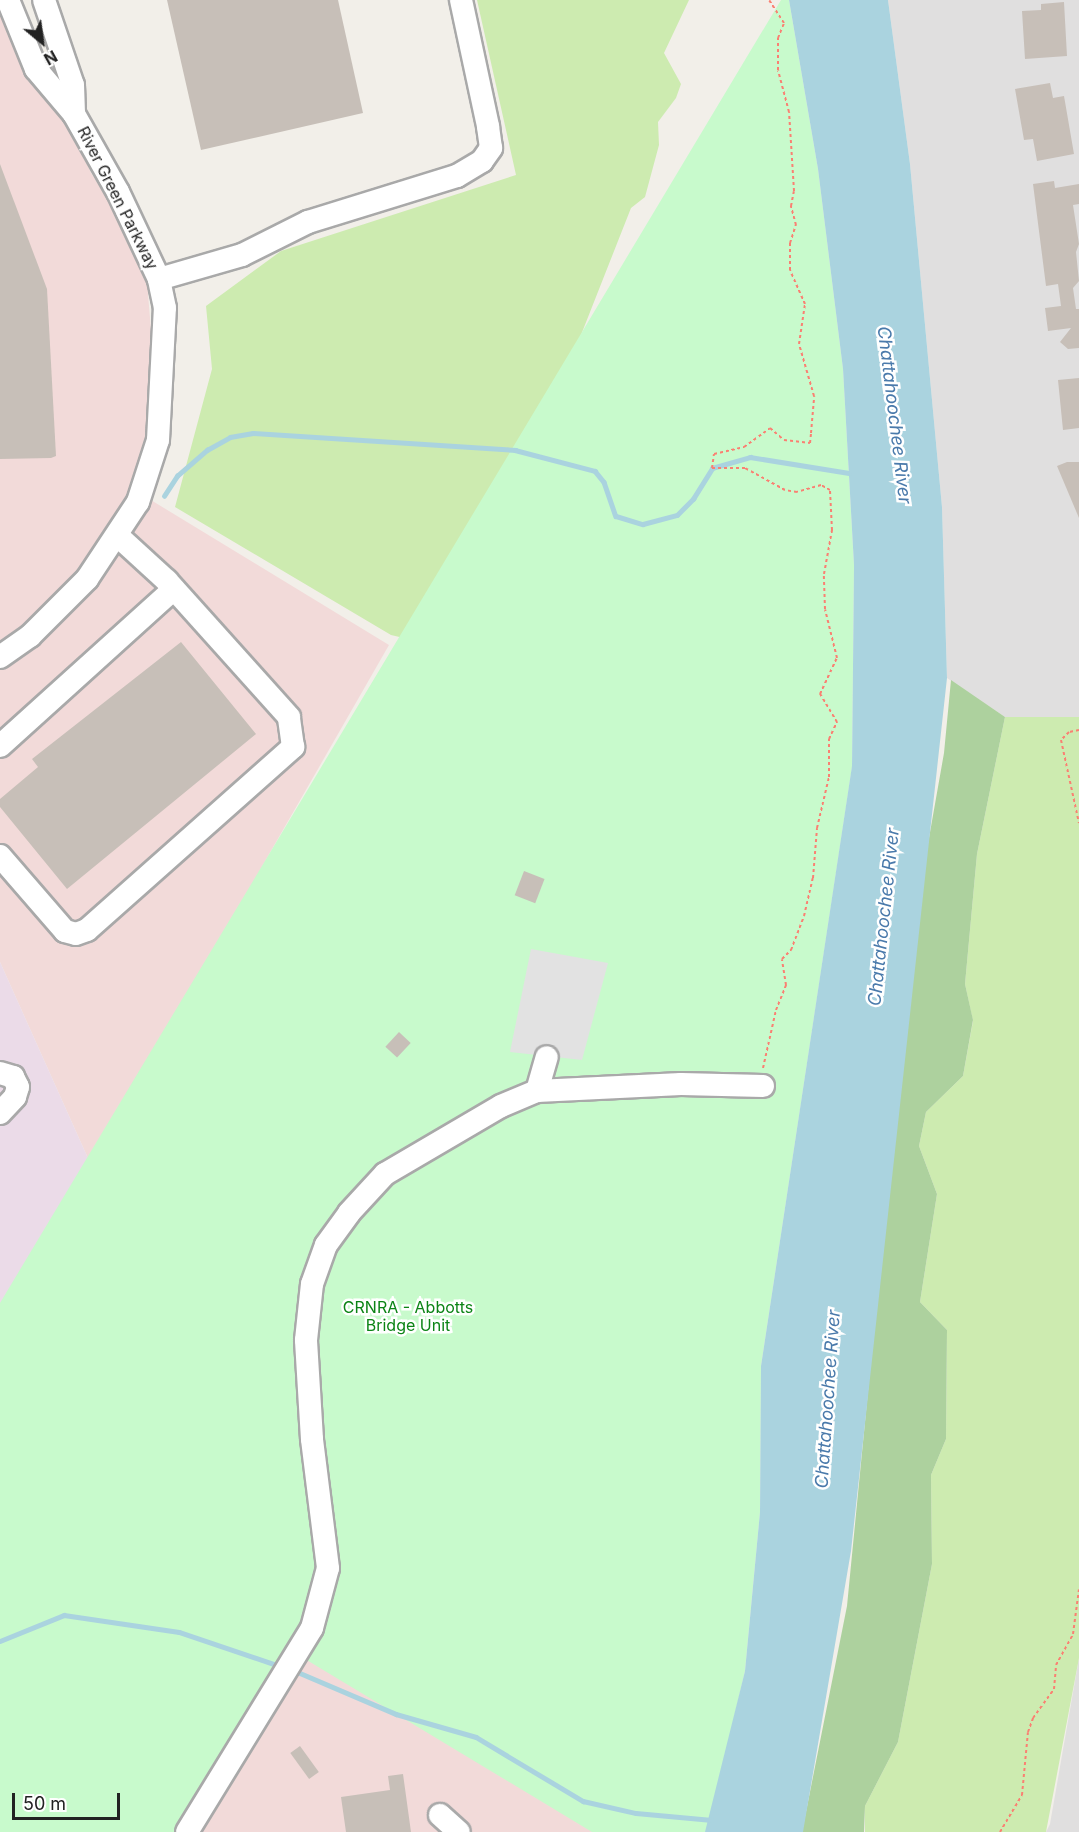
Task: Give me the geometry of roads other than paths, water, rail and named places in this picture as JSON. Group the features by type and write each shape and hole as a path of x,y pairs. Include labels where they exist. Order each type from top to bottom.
{"street":[{"name":"River Green Parkway","path":"0,657 30,636 87,579 118,537 138,502 158,440 165,308 159,279 74,114 36,69 8,0"},
{"name":"River Green Parkway","path":"44,0 73,85 74,114"},
{"path":"159,279 242,255 308,222 457,176 482,161 490,148 488,126 461,0"},
{"path":"0,856 64,931 76,934 87,930 293,747 289,717 174,589 118,537"},
{"path":"0,746 174,589"},
{"path":"537,1091 547,1057"},
{"path":"0,1073 13,1077 18,1087 15,1097 0,1113"},
{"path":"187,1832 312,1628 328,1568 312,1439 306,1340 312,1284 326,1245 349,1213 385,1174 501,1106 537,1091 681,1084 753,1086"},
{"path":"440,1815 459,1832"}],"water":[{"name":"Chattahoochee River","path":"789,0 888,0 910,164 942,507 947,678 851,1551 803,1832 705,1832 745,1671 760,1512 761,1366 852,766 854,565 843,369 818,169"}],"waterway":[{"path":"164,496 177,476 207,450 230,437 253,433 515,450 595,471 604,482 616,516 643,524 677,515 693,499 712,468 750,457 849,473"},
{"path":"0,1641 64,1615 179,1632 280,1666"},
{"path":"293,1670 396,1714 476,1737 583,1801 636,1813 712,1820"}],"park label":[{"name":"CRNRA - Abbotts Bridge Unit","path":"408,1316"}]}
